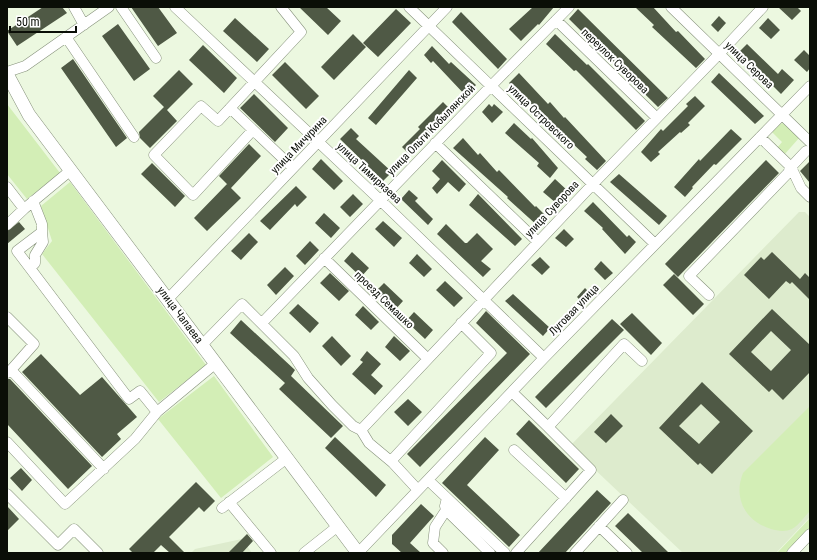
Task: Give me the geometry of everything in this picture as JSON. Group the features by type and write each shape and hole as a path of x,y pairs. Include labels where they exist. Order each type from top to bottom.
{"main road":[{"name":"улица Чапаева","path":"7,73 29,115 358,553"}],"street":[{"path":"74,7 84,24"},
{"path":"7,73 25,66 109,7"},
{"path":"121,7 156,58"},
{"name":"улица Тимирязева","path":"175,7 380,200 544,358"},
{"path":"253,130 192,195 154,155 201,106 218,121 301,32 281,7"},
{"name":"улица Островского","path":"409,7 655,244"},
{"name":"улица Мичурина","path":"168,299 447,7"},
{"name":"улица Ольги Кобылянской","path":"262,323 435,143 569,7"},
{"name":"улица Серова","path":"671,7 782,114 808,146"},
{"name":"улица Суворова","path":"361,430 593,184 763,7"},
{"name":"переулок Суворова","path":"556,20 657,118"},
{"path":"66,37 134,137"},
{"name":"Луговая улица","path":"358,553 544,358 810,86"},
{"path":"230,108 293,168"},
{"path":"760,137 791,167 801,188 810,197"},
{"path":"435,143 538,242"},
{"path":"709,296 689,276 788,173 808,146"},
{"path":"7,225 33,201 71,170"},
{"path":"7,187 24,209"},
{"path":"30,268 35,263 35,255 43,242 42,224 33,201"},
{"path":"42,232 17,251 129,399 140,391 157,412"},
{"name":"проезд Семашко","path":"324,258 428,359"},
{"path":"202,345 242,304 294,356 308,378 332,405 353,426 361,430 369,443 391,461 418,490"},
{"path":"7,317 34,344 9,372 104,469"},
{"path":"391,461 491,353 461,323"},
{"path":"548,427 624,344 642,360"},
{"path":"7,442 65,504 135,439 157,412 216,363"},
{"path":"512,392 591,470 516,553"},
{"path":"514,450 566,498"},
{"path":"271,553 226,505 287,458"},
{"path":"428,480 505,553"},
{"path":"7,494 58,544 74,529 98,553"},
{"path":"443,553 433,543 435,527 446,510 445,506 447,498"},
{"path":"575,553 623,500"},
{"path":"446,510 490,553"},
{"path":"304,553 338,526"},
{"path":"599,526 627,553"},
{"path":"792,553 810,534"}],"shaded area":[{"path":"799,212 805,212 810,217 810,517 776,553 683,553 570,446"},
{"path":"242,539 252,553 191,553 195,549"}],"green space":[{"path":"7,104 60,173 27,199 7,174"},
{"path":"784,123 799,138 784,155 777,148 782,142 772,132 779,124"},
{"path":"70,182 206,365 159,402 42,254 52,241 41,206"},
{"path":"214,376 273,457 221,498 158,419"},
{"path":"810,406 810,511 792,529 782,531 771,529 754,520 748,514 741,500 740,482 743,473"},
{"path":"810,518 810,531 789,553 777,553"}],"building":[{"path":"43,7 62,7 67,13 17,46 7,31"},
{"path":"131,7 158,7 177,33 158,46"},
{"path":"299,7 326,7 341,21 328,35"},
{"path":"533,7 554,7 539,25 538,24 521,41 509,29"},
{"path":"635,7 653,7 676,32 678,31 705,59 696,68 652,27 654,25"},
{"path":"778,7 797,7 801,11 792,20"},
{"path":"396,9 411,23 378,57 363,43"},
{"path":"578,9 668,98 658,107 569,19"},
{"path":"461,12 507,59 498,69 452,22"},
{"path":"719,16 726,23 718,32 711,25"},
{"path":"235,18 269,49 257,62 223,31"},
{"path":"768,18 780,30 771,39 759,28"},
{"path":"118,24 150,69 134,81 102,36"},
{"path":"353,34 366,47 334,80 321,67"},
{"path":"555,34 587,65 588,64 645,121 636,130 576,70 574,71 546,44"},
{"path":"747,44 778,74 782,69 794,80 781,94 739,52"},
{"path":"203,45 237,78 224,93 189,60"},
{"path":"432,46 449,64 451,62 476,85 466,96 433,61 431,63 424,55"},
{"path":"804,50 810,56 810,68 807,72 794,60"},
{"path":"73,59 127,138 116,147 61,68"},
{"path":"285,62 319,96 306,109 272,75"},
{"path":"179,70 193,84 167,110 177,121 150,148 140,138 139,132 164,107 153,96"},
{"path":"409,70 417,78 376,125 368,118"},
{"path":"519,73 548,104 550,102 564,118 565,117 606,161 597,170 585,159 587,157 509,83"},
{"path":"719,73 764,116 755,124 711,82"},
{"path":"254,94 288,128 275,142 240,108"},
{"path":"695,96 705,106 688,123 690,125 658,152 660,154 651,162 641,152 661,129 663,131 688,106 686,104"},
{"path":"443,102 452,111 410,155 402,147 420,129 418,127"},
{"path":"489,104 492,107 494,104 503,112 492,123 482,112"},
{"path":"514,123 531,139 532,138 558,168 550,178 537,166 539,163 505,133"},
{"path":"351,128 359,136 356,139 392,172 383,181 340,139"},
{"path":"731,129 742,139 716,165 714,164 692,187 693,188 685,197 674,187 699,159 700,161"},
{"path":"463,138 478,155 480,153 497,172 499,170 535,207 536,206 548,218 539,227 453,148"},
{"path":"249,144 261,156 231,188 219,176"},
{"path":"321,159 343,181 334,190 312,169"},
{"path":"442,160 466,184 459,192 448,182 437,194 432,188 440,179 432,171"},
{"path":"766,160 779,173 678,277 665,264"},
{"path":"810,161 810,183 800,171"},
{"path":"152,163 185,196 175,207 141,174"},
{"path":"619,174 667,216 659,225 610,182"},
{"path":"555,179 568,191 556,203 543,192"},
{"path":"227,184 241,198 207,231 194,218"},
{"path":"296,186 307,197 297,207 295,204 270,230 260,221"},
{"path":"409,190 418,198 415,201 433,219 428,225 401,199"},
{"path":"353,194 363,204 350,217 340,207"},
{"path":"478,194 522,239 515,246 469,205"},
{"path":"593,202 627,237 629,235 636,242 625,254 602,229 603,228 584,211"},
{"path":"324,213 340,228 331,238 315,223"},
{"path":"383,221 402,238 394,247 375,229"},
{"path":"19,222 25,229 7,244 7,231"},
{"path":"446,224 465,243 467,243 477,233 493,249 481,261 491,269 483,277 437,234"},
{"path":"564,229 574,239 566,247 555,238"},
{"path":"249,233 258,242 241,260 231,251"},
{"path":"310,241 319,250 305,265 296,256"},
{"path":"352,252 369,268 361,277 344,261"},
{"path":"772,252 800,279 805,273 810,278 810,300 792,282 790,284 786,281 769,299 744,275 761,257 764,260"},
{"path":"417,254 432,269 424,277 409,263"},
{"path":"540,257 550,267 542,275 531,265"},
{"path":"601,261 613,273 605,280 594,269"},
{"path":"285,267 294,276 276,295 267,285"},
{"path":"330,273 349,291 339,301 320,283"},
{"path":"674,274 704,304 693,315 663,285"},
{"path":"445,281 463,298 454,307 436,290"},
{"path":"384,283 403,301 394,311 375,292"},
{"path":"585,288 592,295 584,304 577,297"},
{"path":"513,294 550,328 543,336 505,301"},
{"path":"298,304 319,323 310,333 289,313"},
{"path":"363,306 379,322 371,330 355,315"},
{"path":"772,309 810,345 810,372 783,400 772,389 769,392 729,354","holes":["771,331 791,350 771,371 751,352"]},
{"path":"486,311 530,354 420,467 407,454 507,353 476,323"},
{"path":"414,312 433,330 425,339 406,321"},
{"path":"632,313 662,343 651,355 620,324"},
{"path":"612,319 624,330 546,408 535,397"},
{"path":"241,320 295,370 291,376 343,426 331,438 279,389 285,383 230,333"},
{"path":"332,336 351,356 341,366 322,346"},
{"path":"394,336 410,351 400,361 385,347"},
{"path":"367,351 381,364 371,375 383,386 375,395 352,374 363,362 360,360"},
{"path":"41,354 80,395 102,377 137,417 117,434 121,439 102,457 22,372"},
{"path":"7,379 10,379 92,466 68,489 7,424"},
{"path":"702,382 753,431 712,474 700,463 698,465 659,428","holes":["701,404 720,422 699,444 679,426"]},
{"path":"408,399 422,412 408,426 394,412"},
{"path":"611,414 623,426 606,443 594,432"},
{"path":"529,420 579,469 566,483 516,434"},
{"path":"335,437 386,485 376,497 325,448"},
{"path":"485,437 499,450 467,485 520,535 509,547 442,483"},
{"path":"21,468 32,480 22,491 10,478"},
{"path":"196,482 215,501 204,512 199,507 169,537 185,553 170,553 161,545 153,553 133,553 129,549"},
{"path":"597,490 611,503 565,553 538,553"},
{"path":"421,504 434,516 410,543 421,553 402,553 392,544 392,535"},
{"path":"7,506 19,519 7,531"},
{"path":"628,513 669,553 643,553 615,526"},
{"path":"247,534 253,541 242,553 228,553"}]}
